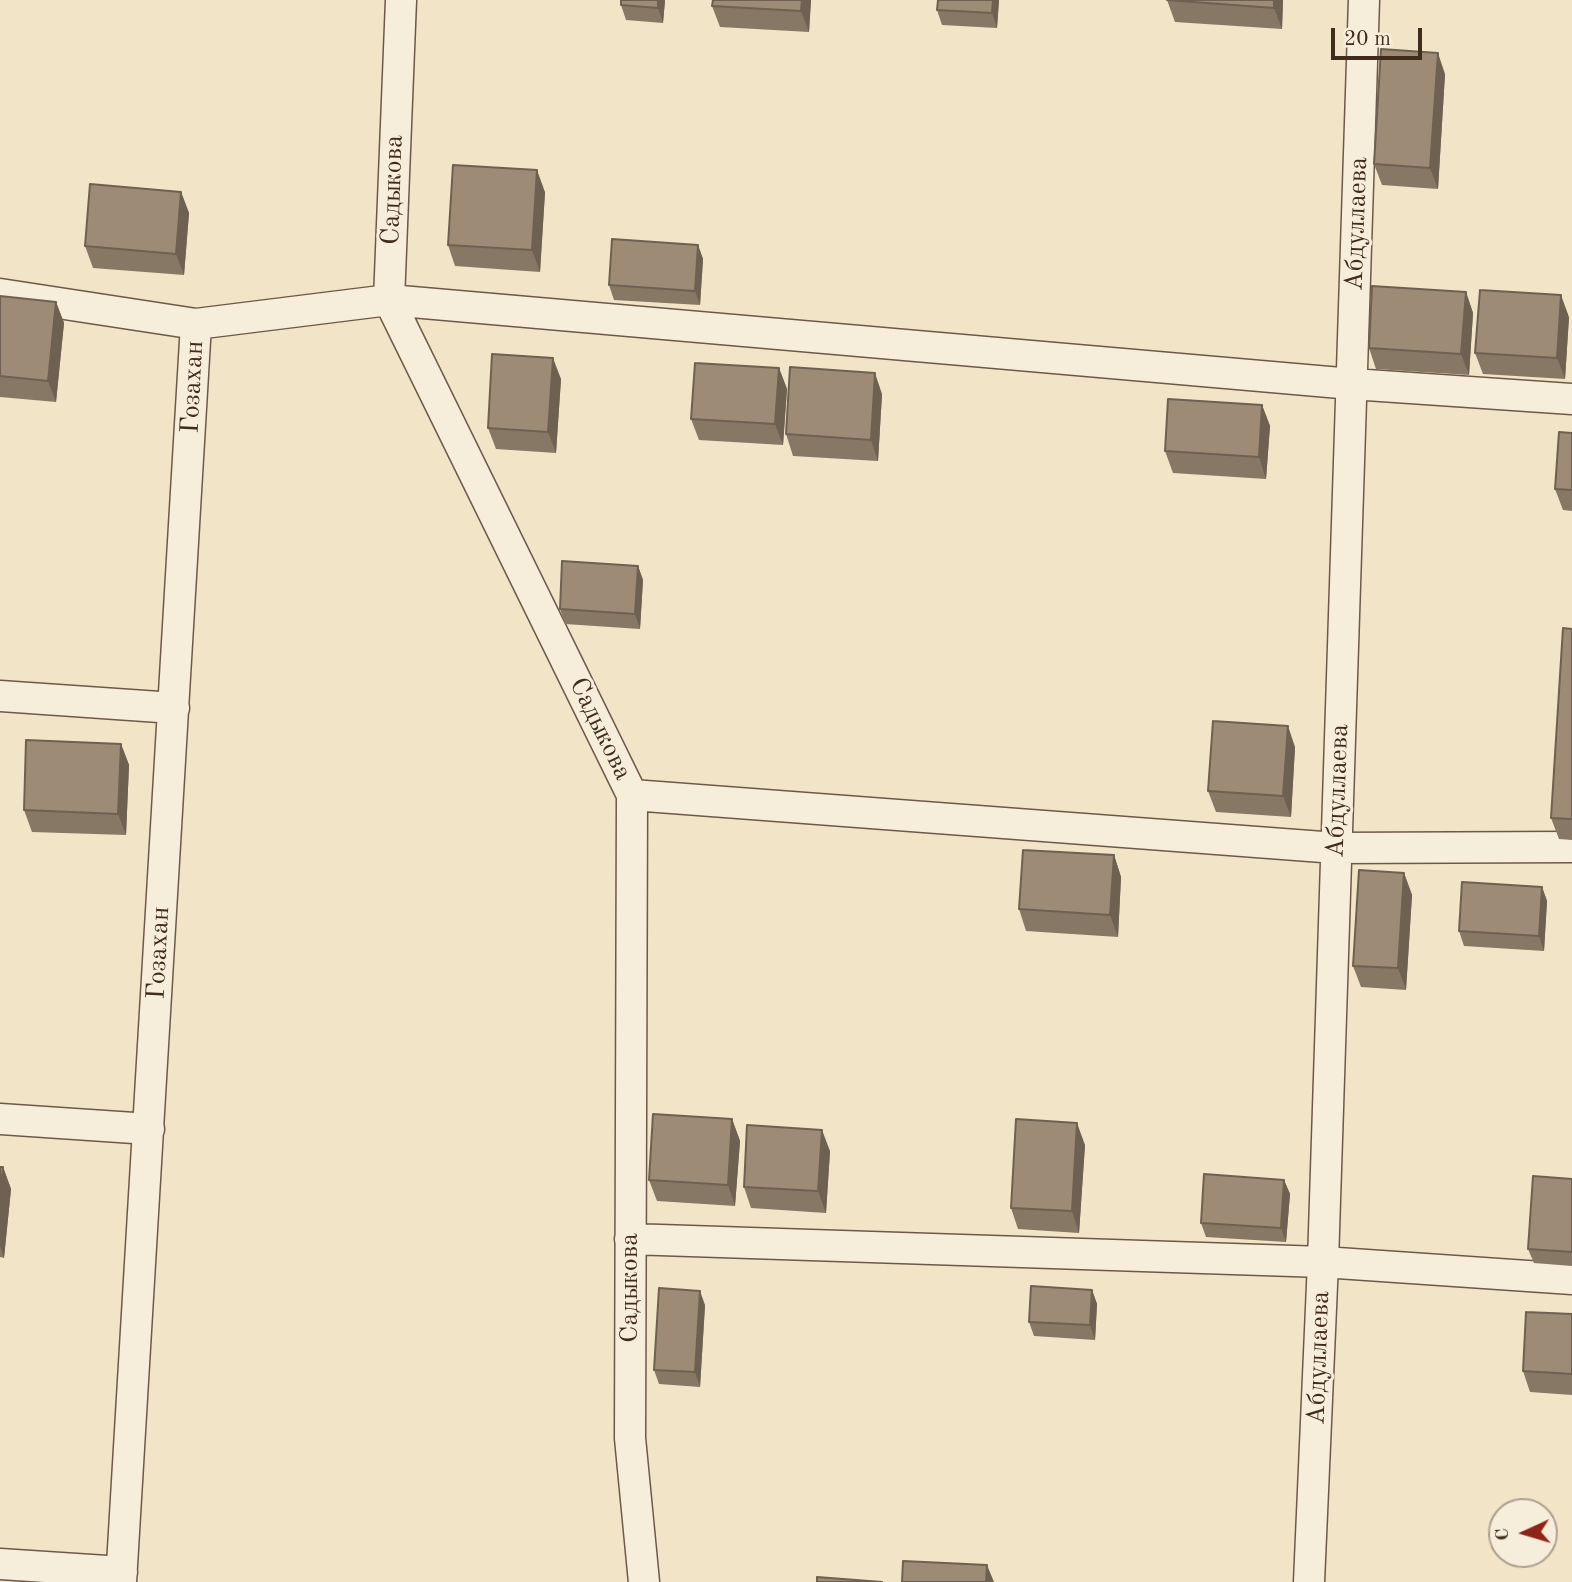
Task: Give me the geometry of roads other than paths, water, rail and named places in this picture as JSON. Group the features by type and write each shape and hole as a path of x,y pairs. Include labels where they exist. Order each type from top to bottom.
{"street":[{"name":"Садыкова","path":"401,0 389,300 632,795 629,1438 644,1582"},
{"name":"Абдуллаева","path":"1309,1582 1323,1262 1364,0"},
{"path":"0,294 196,324 389,300 1352,384 1572,399"},
{"name":"Гозахан","path":"122,1577 196,324"},
{"path":"0,696 174,708"},
{"path":"632,795 1336,848 1572,847"},
{"path":"0,1119 149,1129"},
{"path":"630,1239 1323,1262 1572,1279"},
{"path":"0,1564 122,1577"}]}
